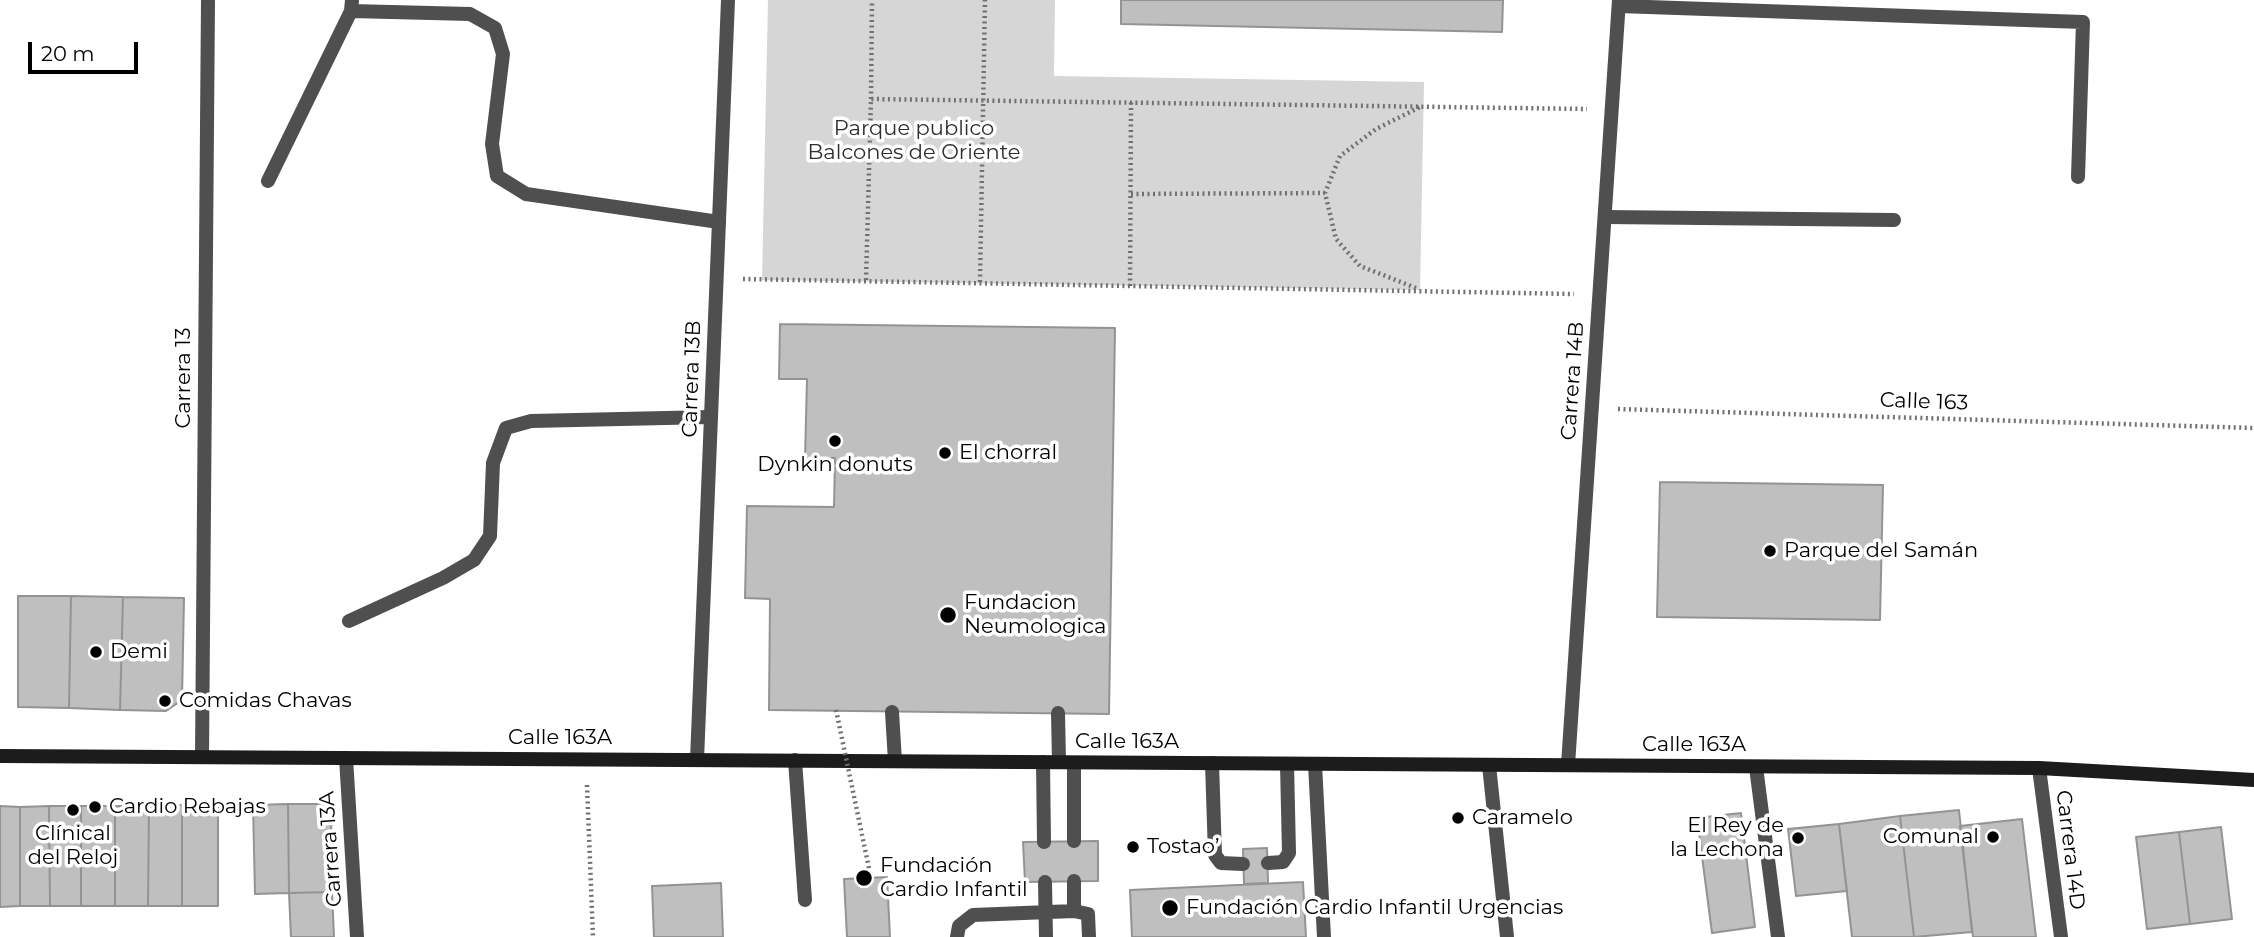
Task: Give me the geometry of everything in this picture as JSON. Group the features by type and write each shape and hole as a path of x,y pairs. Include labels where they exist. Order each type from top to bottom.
{"main road":[{"name":"Calle 163A","path":"0,756 2039,768 2254,780"}],"street":[{"name":"Carrera 13","path":"202,757 208,0"},
{"name":"Carrera 13B","path":"697,760 728,0"},
{"path":"1619,3 2083,22 2078,177"},
{"name":"Carrera 14B","path":"1568,765 1619,3"},
{"path":"268,181 351,6 470,14 495,28 503,54 492,144 497,176 526,194 719,222"},
{"path":"1605,217 1894,220"},
{"path":"349,621 443,578 474,560 490,536 494,463 506,428 531,421 711,417"},
{"path":"892,712 895,761"},
{"path":"1044,842 1058,713"},
{"name":"Carrera 13A","path":"346,758 357,937"},
{"path":"795,761 805,900"},
{"path":"1074,763 1074,841"},
{"path":"1213,763 1215,855 1221,863 1243,864"},
{"path":"1268,863 1283,862 1289,853 1287,764"},
{"path":"1315,764 1324,937"},
{"path":"1489,765 1507,937"},
{"path":"1756,767 1778,937"},
{"name":"Carrera 14D","path":"2039,768 2060,937"},
{"path":"1074,881 1074,911"},
{"path":"1045,882 1046,937"},
{"path":"957,937 959,926 973,915 1074,911 1088,914 1089,937"}],"path":[{"path":"866,280 872,0"},
{"path":"980,282 985,0"},
{"path":"871,99 1612,109"},
{"path":"1130,286 1131,102"},
{"path":"1420,290 1360,266 1336,239 1325,193 1340,156 1376,129 1421,106"},
{"path":"1131,194 1325,193"},
{"path":"717,279 1600,295"},
{"name":"Calle 163","path":"1592,408 2254,428"},
{"path":"836,710 871,878"},
{"path":"586,760 593,937"}],"green space":[{"name":"Parque publico Balcones de Oriente","path":"768,0 1055,0 1054,76 1424,82 1420,290 762,280"}],"building":[{"path":"1121,0 1503,0 1502,32 1121,24"},
{"name":"Fundacion Neumologica","path":"780,324 1115,328 1109,714 769,710 770,599 745,598 747,506 834,507 835,458 805,458 807,379 779,379"},
{"name":"Parque del Samán","path":"1660,482 1883,485 1880,620 1657,617"},
{"path":"18,596 71,596 69,708 18,707"},
{"name":"Demi","path":"71,596 123,597 120,710 69,708"},
{"path":"123,597 184,598 182,700 166,711 120,710"},
{"path":"288,804 289,893 255,894 253,805"},
{"path":"288,804 331,804 332,892 289,893"},
{"path":"182,805 182,906 148,906 149,806"},
{"path":"182,805 218,805 218,906 182,906"},
{"path":"0,806 20,807 20,906 0,907"},
{"path":"49,806 50,906 20,906 20,807"},
{"path":"49,806 81,806 81,906 50,906"},
{"path":"81,806 115,806 115,906 81,906"},
{"path":"115,806 149,806 148,906 115,906"},
{"path":"1959,810 1972,932 1914,937 1900,816"},
{"path":"1741,813 1755,927 1712,933 1697,818"},
{"path":"1900,816 1914,937 1852,937 1839,824"},
{"path":"2022,819 2036,937 1973,937 1960,826"},
{"path":"1839,824 1847,891 1796,896 1788,829"},
{"path":"2221,827 2232,919 2190,924 2179,832"},
{"path":"2179,832 2190,924 2147,929 2136,837"},
{"path":"1098,841 1098,881 1025,882 1023,842"},
{"path":"1267,848 1268,883 1244,884 1243,849"},
{"path":"887,877 890,937 847,937 844,879"},
{"path":"1303,882 1306,937 1132,937 1130,890"},
{"path":"721,883 723,937 654,937 652,886"},
{"path":"332,892 334,937 291,937 289,893"}],"place":[{"name":"Dynkin donuts","path":"835,441"},
{"name":"El chorral","path":"945,453"},
{"name":"Parque del Samán","path":"1770,551"},
{"name":"Fundacion Neumologica","path":"948,615"},
{"name":"Demi","path":"96,652"},
{"name":"Comidas Chavas","path":"165,701"},
{"name":"Cardio Rebajas","path":"95,807"},
{"name":"Clínical del Reloj","path":"73,810"},
{"name":"Caramelo","path":"1458,818"},
{"name":"Comunal","path":"1993,837"},
{"name":"El Rey de la Lechona","path":"1798,838"},
{"name":"Tostao’","path":"1133,847"},
{"name":"Fundación Cardio Infantil","path":"864,878"},
{"name":"Fundación Cardio Infantil Urgencias","path":"1170,908"}]}
